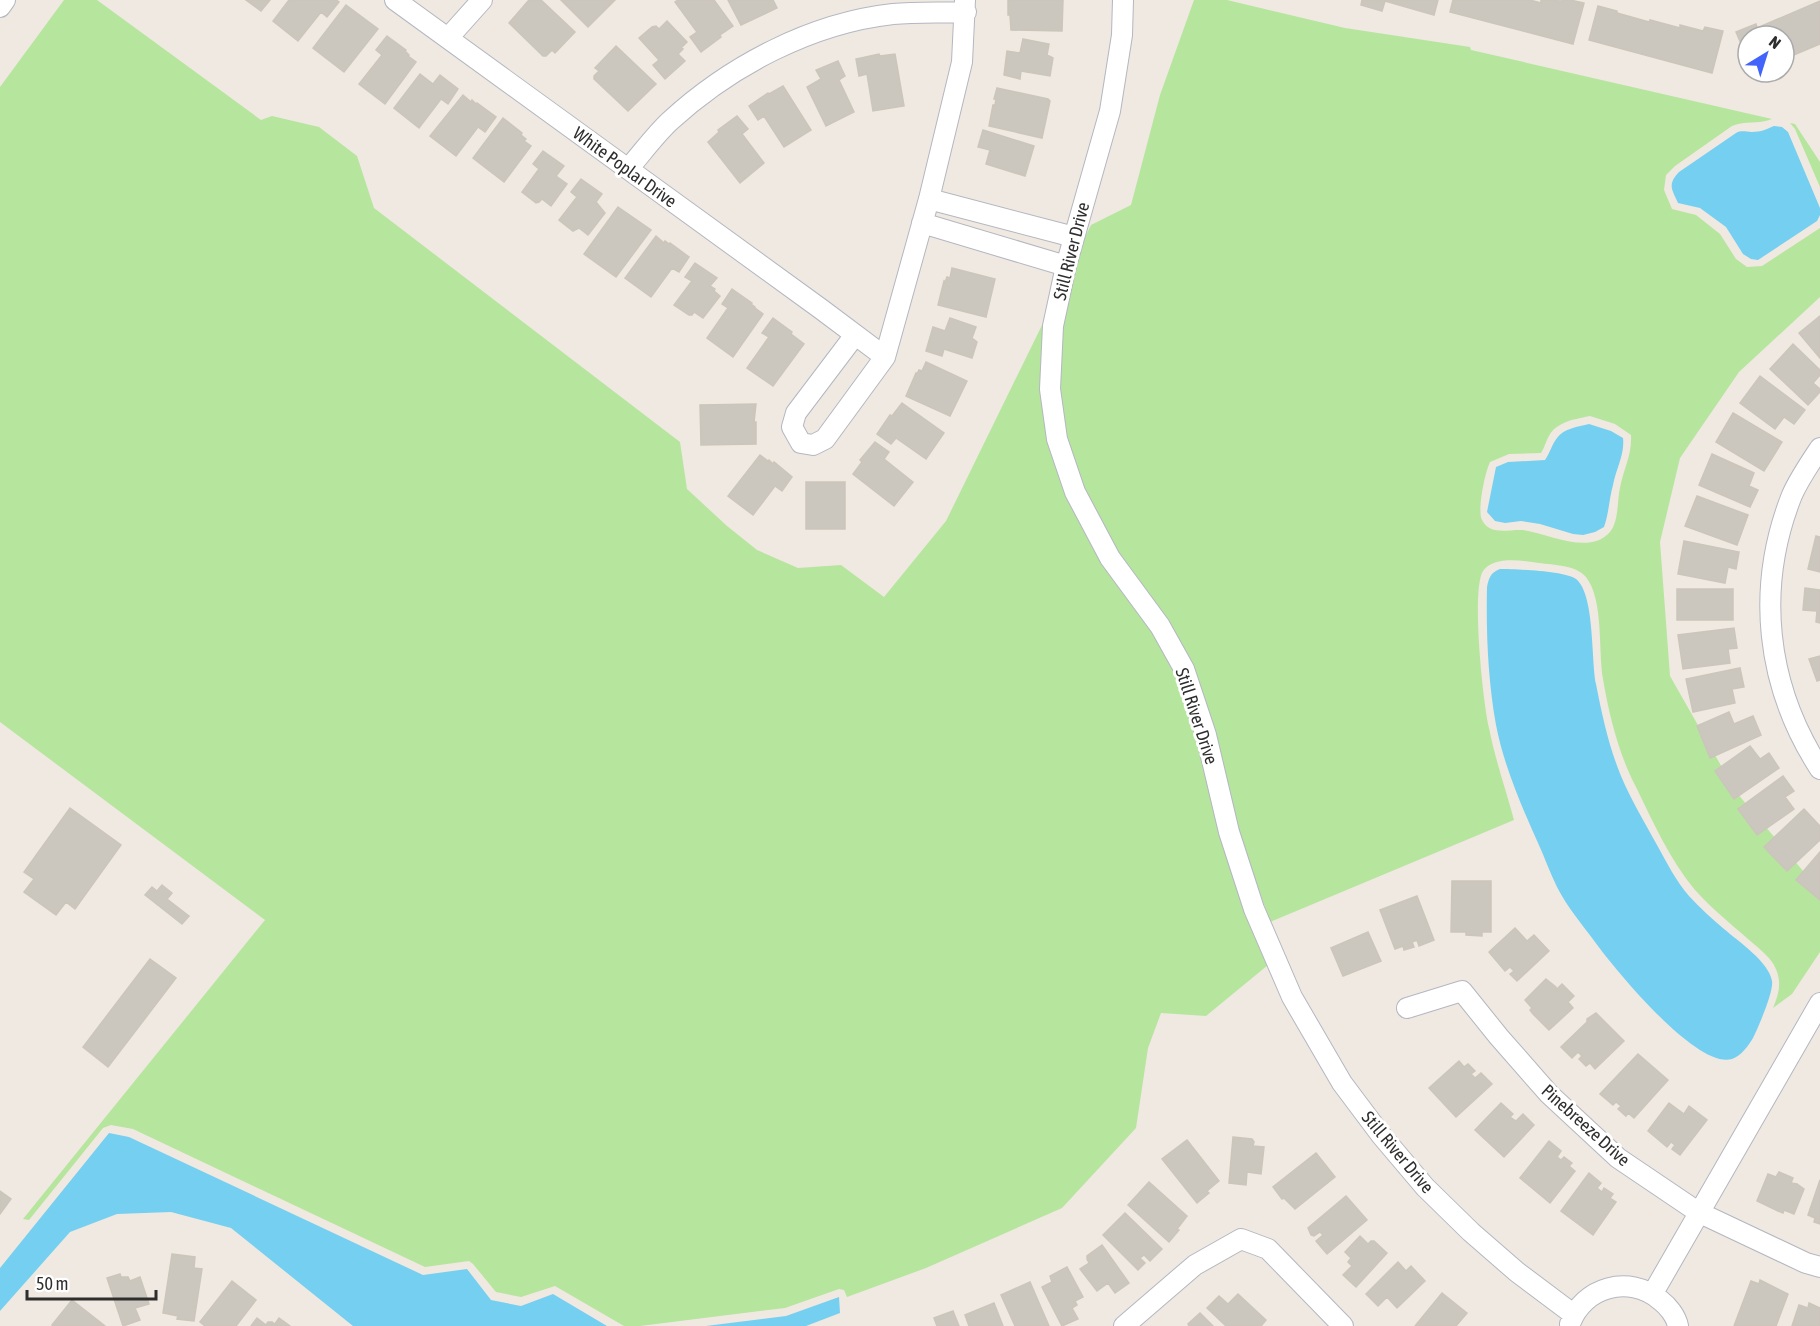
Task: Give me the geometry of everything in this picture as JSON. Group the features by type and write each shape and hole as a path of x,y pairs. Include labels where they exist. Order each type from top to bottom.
{"street":[{"path":"0,7 5,0"},
{"name":"White Poplar Drive","path":"395,0 885,357"},
{"path":"448,38 482,0"},
{"name":"Still River Drive","path":"1123,0 1122,35 1110,111 1066,266 1053,326 1050,389 1057,439 1075,492 1110,558 1160,626 1184,669 1206,735 1229,832 1254,909 1292,997 1342,1083 1381,1135 1425,1187 1471,1232 1571,1320"},
{"path":"628,169 669,122 705,91 767,52 840,24 892,14 965,6 962,62 922,223 885,357 825,439 813,446 801,443 792,427 796,413 855,335"},
{"path":"928,199 1074,237"},
{"path":"1003,247 1009,220"},
{"path":"922,223 1066,266"},
{"path":"1820,448 1793,493 1785,516 1775,552 1770,593 1770,633 1779,679 1792,719 1820,770"},
{"name":"Pinebreeze Drive","path":"1407,1008 1462,991 1549,1094 1618,1158 1698,1212 1806,1263 1820,1267"},
{"path":"1653,1293 1820,1003"},
{"path":"1124,1326 1195,1265 1241,1239 1268,1249 1344,1326"},
{"path":"1571,1320 1585,1300 1600,1290 1618,1286 1636,1287 1653,1293 1667,1305 1677,1320 1678,1326"}],"green space":[{"path":"64,0 97,0 261,120 272,116 319,127 357,156 374,208 680,442 687,489 727,526 757,550 798,568 841,565 884,597 946,521 1045,319 1041,392 1048,443 1066,497 1101,563 1152,632 1176,674 1268,965 1206,1016 1161,1013 1148,1048 1136,1128 1062,1208 926,1268 847,1297 844,1290 839,1289 785,1308 640,1326 624,1326 555,1286 521,1297 496,1292 469,1261 425,1267 133,1129 111,1125 103,1128 29,1220 23,1219 265,920 0,722 0,87"},
{"path":"1194,0 1227,0 1345,28 1470,47 1471,50 1772,119 1732,126 1675,166 1666,175 1664,190 1672,209 1696,215 1720,234 1736,259 1747,267 1762,266 1820,228 1820,297 1739,372 1680,458 1660,542 1670,676 1736,792 1820,891 1820,952 1792,994 1773,1008 1779,986 1774,965 1762,951 1695,890 1662,840 1630,775 1615,734 1605,693 1596,599 1586,577 1577,570 1564,566 1518,560 1502,561 1488,566 1483,571 1480,582 1479,647 1487,715 1494,751 1514,820 1270,922 1238,828 1216,732 1193,665 1168,620 1118,552 1083,488 1066,436 1059,388 1063,326 1081,245 1091,225 1131,205 1160,95","holes":["1590,416 1615,424 1631,435 1630,449 1620,488 1615,522 1610,532 1601,539 1580,543 1523,530 1500,531 1485,525 1481,515 1481,500 1490,462 1509,454 1541,453 1549,436 1563,423"]},
{"path":"1790,123 1795,124 1820,162 1820,187 1795,129"}],"water":[{"path":"1774,126 1782,127 1788,132 1820,208 1820,215 1817,221 1758,260 1751,259 1743,254 1726,227 1700,208 1678,203 1672,184 1679,172 1736,133 1764,130"},
{"path":"1589,424 1611,431 1623,438 1622,456 1614,479 1604,527 1583,535 1540,524 1495,521 1487,512 1496,467 1508,462 1545,460 1563,432"},
{"path":"1500,569 1562,574 1576,579 1582,587 1589,612 1594,673 1603,719 1609,742 1629,794 1684,890 1752,952 1770,974 1772,986 1762,1018 1749,1044 1735,1058 1717,1058 1698,1049 1678,1034 1637,993 1605,955 1557,887 1514,785 1496,725 1488,656 1487,587 1490,576"},
{"path":"109,1133 129,1137 423,1275 467,1269 491,1300 521,1306 553,1294 607,1326 353,1326 231,1228 171,1212 117,1214 70,1232 0,1311 0,1268"},
{"path":"839,1297 840,1313 806,1326 706,1326 786,1316"}],"building":[{"path":"246,0 270,0 261,11"},
{"path":"289,0 336,0 339,2 327,17 321,12 298,41 273,21"},
{"path":"529,0 541,0 575,32 555,53 552,50 543,56 509,23"},
{"path":"561,0 615,0 588,27"},
{"path":"678,0 714,0 733,26 701,52 690,37 697,32 675,2"},
{"path":"728,0 773,0 777,8 741,25"},
{"path":"1008,0 1063,0 1062,31 1011,30"},
{"path":"1362,0 1438,0 1434,15 1385,1 1382,11 1361,5"},
{"path":"1453,0 1530,0 1541,3 1541,0 1570,0 1584,3 1573,44 1450,12"},
{"path":"1820,1 1820,44 1796,54 1796,24 1766,24"},
{"path":"346,5 378,29 344,72 313,48"},
{"path":"1598,6 1649,22 1650,20 1680,28 1680,25 1703,31 1705,27 1723,31 1712,73 1589,40"},
{"path":"667,21 687,42 678,54 685,61 665,79 653,65 659,60 639,38 652,27 656,26 659,29"},
{"path":"387,36 406,50 408,56 416,62 385,104 359,84 382,55 376,50"},
{"path":"1023,39 1049,44 1047,55 1053,58 1050,76 1021,71 1020,79 1004,75 1007,51 1020,53"},
{"path":"616,46 656,84 628,111 594,79 599,71 595,68"},
{"path":"879,54 880,56 895,54 904,106 873,111 867,74 859,76 856,59"},
{"path":"838,61 845,76 839,80 854,112 826,126 807,87 821,79 816,70"},
{"path":"420,74 433,84 440,75 458,89 448,104 441,99 419,128 394,108"},
{"path":"783,86 811,130 784,147 764,116 758,120 749,106"},
{"path":"997,88 1050,101 1042,138 989,126"},
{"path":"463,95 496,117 485,132 478,127 456,156 430,136"},
{"path":"737,116 748,129 742,134 764,163 740,183 708,142 719,132 718,130"},
{"path":"503,118 522,133 521,135 526,139 524,141 531,146 504,182 473,158"},
{"path":"983,130 1034,146 1025,176 986,164 990,150 978,147"},
{"path":"543,151 564,166 556,176 567,184 551,206 542,199 536,203 522,192 539,169 533,164"},
{"path":"581,179 602,194 596,202 605,213 588,235 579,228 573,231 559,220 577,197 571,192"},
{"path":"618,207 651,230 616,277 584,254"},
{"path":"656,236 689,257 679,272 672,268 651,297 625,278"},
{"path":"695,263 717,278 710,286 720,296 703,318 694,312 689,315 674,305 692,281 685,277"},
{"path":"952,268 995,279 986,317 938,305 944,281 947,277 950,278"},
{"path":"732,289 763,314 733,357 707,338 728,308 722,304"},
{"path":"1820,316 1820,358 1799,333"},
{"path":"773,318 804,344 773,386 747,368 769,337 762,333"},
{"path":"950,318 976,327 972,338 977,342 972,358 944,349 942,356 926,351 933,327 945,331"},
{"path":"1793,344 1820,370 1820,375 1813,383 1820,389 1820,392 1808,405 1770,369"},
{"path":"926,362 967,381 950,416 906,396 916,373 919,370 922,371"},
{"path":"1760,376 1805,410 1794,424 1784,417 1775,429 1740,403"},
{"path":"902,403 944,433 926,459 896,438 891,444 877,434 890,415 892,416"},
{"path":"756,404 754,422 756,422 756,444 701,445 700,405"},
{"path":"1733,413 1782,442 1764,471 1716,442"},
{"path":"875,442 889,452 884,459 913,482 894,506 853,474 862,462 860,460"},
{"path":"1712,454 1754,473 1749,486 1758,490 1750,507 1699,485"},
{"path":"760,455 773,464 774,462 792,477 782,491 775,486 753,515 728,496"},
{"path":"806,482 845,482 845,529 806,529"},
{"path":"1697,496 1748,515 1737,545 1685,526"},
{"path":"1816,536 1820,537 1820,572 1808,569"},
{"path":"1684,541 1739,552 1736,569 1728,567 1725,583 1678,574"},
{"path":"1805,588 1820,590 1820,623 1816,622 1817,611 1803,610"},
{"path":"1677,589 1733,589 1733,620 1677,620"},
{"path":"1734,628 1737,648 1728,649 1730,663 1683,669 1678,635"},
{"path":"1820,656 1820,680 1817,681 1809,659"},
{"path":"1740,668 1744,687 1732,689 1735,703 1693,712 1686,679"},
{"path":"1729,712 1734,724 1753,716 1761,735 1710,758 1697,726"},
{"path":"1750,746 1760,759 1769,753 1779,768 1734,799 1715,771"},
{"path":"1783,776 1794,791 1785,797 1794,809 1757,835 1738,809"},
{"path":"70,808 121,845 75,909 66,902 56,915 24,892 34,879 24,872"},
{"path":"1804,809 1820,826 1820,840 1787,871 1764,847"},
{"path":"1820,852 1820,900 1796,880"},
{"path":"1452,881 1491,881 1491,932 1482,932 1482,936 1466,935 1466,932 1451,932"},
{"path":"162,885 172,893 167,899 189,916 182,924 145,895 152,887 157,891"},
{"path":"1417,896 1434,940 1419,946 1417,940 1412,942 1414,947 1404,950 1403,946 1395,949 1380,910"},
{"path":"1515,928 1527,941 1534,935 1549,951 1517,981 1510,974 1514,971 1510,967 1505,971 1489,952"},
{"path":"1368,932 1381,961 1343,976 1331,948"},
{"path":"150,959 176,978 108,1067 83,1047"},
{"path":"1546,979 1556,987 1556,990 1562,984 1574,996 1568,1002 1573,1008 1549,1030 1533,1014 1530,1010 1532,1008 1525,1000"},
{"path":"1596,1013 1624,1041 1595,1069 1590,1063 1586,1066 1579,1059 1582,1056 1578,1052 1572,1058 1561,1047 1587,1022 1587,1019"},
{"path":"1638,1054 1668,1080 1634,1118 1628,1113 1626,1116 1618,1109 1621,1106 1616,1102 1613,1105 1600,1094"},
{"path":"1459,1061 1464,1067 1468,1064 1475,1071 1471,1074 1475,1078 1481,1073 1492,1084 1456,1117 1429,1088"},
{"path":"1501,1103 1513,1114 1510,1117 1516,1121 1523,1114 1534,1125 1504,1157 1475,1130"},
{"path":"1669,1103 1684,1114 1689,1106 1707,1120 1680,1155 1672,1149 1675,1145 1671,1142 1667,1147 1648,1131"},
{"path":"1233,1137 1252,1139 1253,1146 1264,1147 1261,1174 1247,1172 1246,1185 1229,1183"},
{"path":"1187,1140 1219,1181 1197,1203 1162,1159"},
{"path":"1549,1141 1561,1151 1557,1157 1561,1160 1564,1157 1572,1163 1569,1166 1575,1171 1550,1203 1520,1178"},
{"path":"1316,1153 1335,1177 1295,1209 1284,1198 1282,1199 1273,1187"},
{"path":"1779,1172 1793,1178 1791,1183 1804,1189 1794,1214 1784,1210 1783,1213 1757,1201 1768,1174 1776,1177"},
{"path":"1589,1173 1601,1183 1597,1188 1602,1192 1604,1188 1613,1194 1610,1198 1616,1202 1593,1235 1561,1211"},
{"path":"1820,1180 1820,1224 1814,1222 1815,1218 1808,1215"},
{"path":"1149,1182 1187,1216 1169,1242 1128,1205"},
{"path":"0,1191 11,1199 0,1214"},
{"path":"1346,1196 1367,1220 1327,1254 1316,1241 1323,1235 1320,1232 1314,1236 1311,1235 1308,1228"},
{"path":"1125,1213 1162,1249 1150,1261 1144,1255 1140,1258 1145,1263 1138,1270 1103,1235"},
{"path":"1360,1236 1368,1244 1374,1241 1387,1253 1356,1287 1343,1275 1352,1266 1348,1262 1351,1258 1345,1252"},
{"path":"1102,1245 1129,1283 1115,1293 1108,1283 1097,1291 1080,1269 1089,1263 1087,1256"},
{"path":"172,1254 195,1257 194,1268 202,1269 194,1321 177,1319 178,1316 163,1313"},
{"path":"1398,1262 1406,1271 1411,1266 1425,1281 1397,1308 1387,1297 1378,1306 1366,1294"},
{"path":"1067,1267 1083,1297 1075,1301 1077,1305 1072,1308 1078,1319 1062,1326 1042,1287 1052,1282 1050,1276"},
{"path":"120,1274 121,1277 128,1277 130,1281 140,1277 149,1304 135,1308 140,1320 123,1326 107,1278"},
{"path":"1760,1280 1788,1294 1776,1326 1734,1326 1751,1281 1759,1284"},
{"path":"232,1281 256,1300 236,1326 205,1326 200,1322"},
{"path":"1030,1282 1049,1326 1015,1326 1001,1295"},
{"path":"1442,1293 1467,1313 1456,1326 1415,1326"},
{"path":"1238,1294 1266,1320 1261,1326 1226,1326 1207,1308 1219,1296 1228,1304"},
{"path":"72,1300 105,1326 52,1325"},
{"path":"994,1303 1003,1326 969,1326 965,1315"},
{"path":"1809,1303 1820,1308 1820,1326 1792,1326 1799,1305 1808,1308"},
{"path":"953,1311 959,1326 937,1326 934,1318"},
{"path":"1200,1313 1213,1326 1189,1326 1188,1324"},
{"path":"257,1318 266,1325 268,1322 275,1324 279,1318 290,1326 251,1326"}]}
